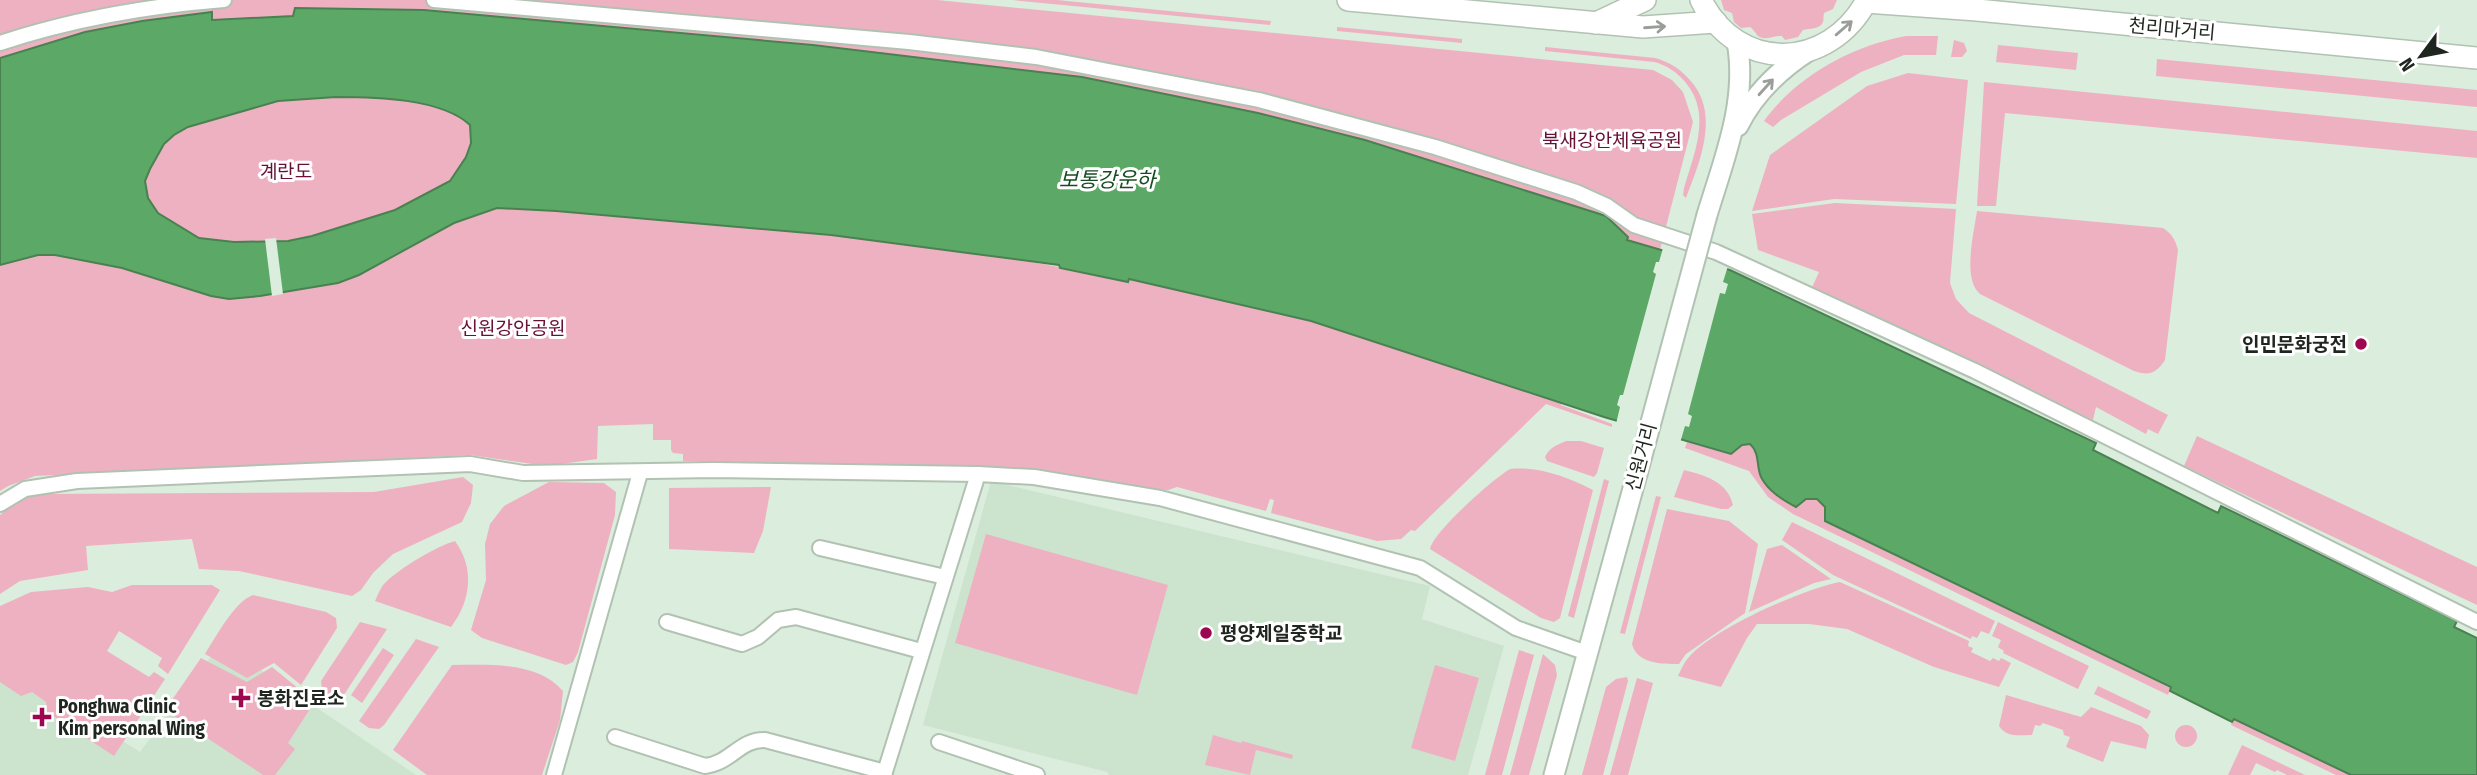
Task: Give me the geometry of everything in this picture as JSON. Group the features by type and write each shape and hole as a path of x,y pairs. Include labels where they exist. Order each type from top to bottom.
{"main road":[{"path":"1348,0 1442,5 1595,24 1643,27 1716,22"},
{"path":"1595,24 1645,0"},
{"path":"1701,0 1716,22 1737,42 1774,56 1794,54 1815,47 1845,28 1866,1"},
{"name":"천리마거리","path":"1866,1 2477,58"},
{"name":"신원거리","path":"1554,775 1707,215 1731,139 1740,87 1737,42"},
{"name":"신원거리","path":"1731,139 1743,116 1770,81 1815,47"}],"street":[{"path":"0,43 87,18 224,0"},
{"path":"434,0 909,42 1036,57 1259,100 1356,124 1447,151 1576,192 1607,206 1634,225 1728,258 1975,371 2477,622"},
{"path":"0,504 25,489 77,481 470,464 523,474 713,470 1034,477 1160,498 1420,568 1516,628 1587,653"},
{"path":"554,775 640,473"},
{"path":"615,737 705,765 717,764 755,740 765,740 884,774 978,474"},
{"path":"820,548 944,577"},
{"path":"667,622 742,644 758,637 778,620 796,617 921,651"},
{"path":"939,743 1037,775"}],"shaded area":[{"name":"평양제일중학교","path":"991,481 1430,586 1422,619 1504,646 1468,775 1109,775 1107,772 923,725"},
{"name":"봉화진료소","path":"221,643 416,775 0,775 0,669 29,682 140,752"}],"green space":[{"name":"북새강안체육공원","path":"0,0 937,0 1653,70 1672,80 1683,92 1693,122 1660,250 1627,240 1606,216 1365,140 1258,113 1082,77 813,45 424,10 295,8 293,16 212,20 211,12 85,32 0,58"},
{"path":"1012,0 1057,0 1271,21 1270,25"},
{"path":"1721,0 1837,0 1833,9 1824,13 1823,22 1819,26 1803,30 1798,37 1785,40 1782,36 1763,38 1750,27 1741,28 1734,22 1732,13 1724,10"},
{"path":"1337,27 1462,39 1462,43 1337,31"},
{"path":"1906,36 1938,36 1936,55 1904,55 1861,72 1773,127 1764,121 1792,90 1827,65 1865,47"},
{"path":"1954,40 1964,43 1967,51 1962,57 1951,57"},
{"path":"1998,45 2078,53 2076,70 1996,62"},
{"path":"1545,47 1655,58 1665,61 1688,78 1704,105 1706,120 1702,152 1686,198 1683,195 1684,188 1696,148 1699,121 1694,95 1683,79 1668,67 1654,62 1545,51"},
{"path":"2157,59 2477,90 2477,107 2156,76"},
{"path":"1908,73 1968,80 1956,204 1834,199 1752,211 1770,155 1867,86"},
{"path":"1984,82 2477,131 2477,158 2005,113 1996,206 1977,206"},
{"name":"계란도","path":"336,97 406,101 442,109 470,125 471,143 466,157 450,181 395,210 288,241 234,242 199,238 158,213 148,198 145,181 164,144 188,127 278,101"},
{"path":"1835,203 1956,209 1950,283 1956,299 1969,313 2168,415 2158,434 2148,429 2146,434 2096,407 2093,420 1810,292 1819,272 1758,250 1752,214"},
{"name":"신원강안공원","path":"497,208 618,215 886,242 983,254 1128,281 1129,278 1311,321 1561,403 1612,424 1612,427 1546,404 1415,531 1411,530 1401,539 1377,541 1271,513 1274,500 1270,499 1266,511 1177,487 1168,490 804,465 683,461 683,454 673,453 671,450 671,440 653,440 653,424 598,426 597,459 547,466 470,455 35,476 0,491 0,265 38,255 55,255 122,268 211,296 260,296 338,283 359,275 454,223"},
{"path":"1977,211 2166,230 2173,237 2178,250 2165,360 2162,365 2151,373 2134,371 1980,294 1975,287 1970,267"},
{"path":"2197,436 2477,567 2477,605 2184,466"},
{"path":"1566,441 1581,441 1604,448 1594,477 1547,461 1545,457 1549,451"},
{"path":"1687,442 1731,454 1742,445 1750,444 1755,451 1764,481 1796,507 1806,499 1817,499 1825,507 1825,522 2171,688 2168,695 1793,514 1768,497 1749,471 1685,448"},
{"path":"1510,469 1531,469 1552,474 1593,490 1560,618 1554,622 1541,618 1430,549 1452,519"},
{"path":"1684,470 1714,480 1726,490 1733,505 1728,509 1721,509 1674,497"},
{"path":"463,477 473,485 471,503 462,522 393,554 373,573 361,590 352,596 239,571 199,569 192,539 86,546 88,570 20,581 0,594 0,515 19,499 43,494 374,492"},
{"path":"1604,479 1609,481 1574,618 1568,616"},
{"path":"549,482 604,483 616,492 615,515 578,652 573,662 566,665 482,638 471,630 486,580 485,544 490,524 504,506"},
{"path":"771,487 763,531 754,553 669,549 669,488"},
{"path":"1656,496 1661,497 1625,634 1620,633"},
{"path":"1667,509 1729,521 1758,544 1745,613 1686,654 1679,664 1651,662 1639,656 1632,644"},
{"path":"1792,522 1995,621 1989,634 1981,631 1977,638 1972,636 1971,639 1833,575 1782,540"},
{"path":"986,534 1168,585 1137,695 955,643"},
{"path":"455,541 466,562 468,584 463,606 451,627 375,601 384,584 400,570 429,552"},
{"path":"1782,545 1831,579 1814,583 1749,612 1767,549"},
{"path":"1840,582 1969,641 1968,646 1973,648 1971,652 1990,661 1993,658 1999,661 2001,658 2011,663 1999,687 1934,667 1847,629 1809,624 1757,624 1721,687 1678,676 1687,659 1701,646 1738,622 1783,601"},
{"path":"132,585 212,585 220,590 168,674 158,666 162,658 119,631 107,651 149,677 154,672 165,679 114,756 47,712 46,702 32,692 21,696 0,682 0,606 31,592 88,587 112,592"},
{"path":"253,595 326,612 336,618 337,628 301,685 274,663 247,678 205,654 232,612"},
{"path":"360,622 387,629 336,707 325,696 321,681"},
{"path":"1998,622 2089,666 2078,689 2003,653 1998,647 2001,640 1992,636"},
{"path":"416,639 439,647 384,725 379,729 369,728 359,721"},
{"path":"383,648 394,655 362,703 351,695"},
{"path":"1519,650 1534,655 1502,775 1485,775"},
{"path":"1543,654 1555,665 1557,675 1529,775 1510,775"},
{"path":"201,658 247,682 272,667 304,693 310,709 288,743 295,749 275,775 263,775 165,710"},
{"path":"452,665 497,665 526,670 540,674 563,691 560,720 542,775 427,775 393,750"},
{"path":"1435,665 1479,678 1455,761 1411,748"},
{"path":"1627,677 1603,775 1582,775 1606,687 1616,679"},
{"path":"1637,678 1653,683 1628,775 1610,775"},
{"path":"2098,686 2151,711 2147,719 2094,694"},
{"path":"2006,695 2081,717 2091,707 2141,726 2149,735 2146,749 2111,741 2103,762 2066,747 2070,737 2064,735 2063,730 2043,723 2040,726 2035,725 2032,735 2010,734 1999,726"},
{"path":"2233,719 2351,775 2336,775 2231,725"},
{"path":"2186,725 2194,728 2197,736 2194,744 2186,747 2178,744 2175,736 2178,728"},
{"path":"1213,735 1293,755 1292,759 1256,750 1250,775 1205,765"},
{"path":"2242,745 2305,775 2287,775 2256,763 2250,775 2228,775"}],"water":[{"name":"보통강운하","path":"295,8 424,10 813,45 1082,77 1258,113 1365,140 1606,216 1628,237 1627,240 1730,270 2096,443 2093,450 2218,513 2221,506 2457,621 2454,627 2477,638 2477,775 2351,775 2234,719 2232,722 2170,691 2171,687 1825,521 1825,507 1817,499 1806,499 1796,507 1776,495 1764,482 1755,451 1750,444 1742,445 1731,454 1604,417 1311,321 1129,279 1128,282 1060,268 1059,265 831,235 497,208 454,223 359,275 338,283 260,296 229,299 211,296 122,268 55,255 38,255 0,265 0,58 85,32 142,21 212,12 212,20 293,16","holes":["336,97 406,101 442,109 470,125 471,143 466,157 450,181 395,210 288,241 234,242 199,238 158,213 148,198 145,181 164,144 188,127 278,101"]}],"pier":[{"path":"276,238 283,294 272,296 265,239"},
{"path":"1663,248 1728,266 1723,282 1728,284 1725,294 1720,293 1688,414 1692,416 1689,427 1685,426 1680,443 1616,424 1620,407 1617,405 1620,395 1623,395 1656,274 1653,272"}],"place":[{"name":"인민문화궁전","path":"2361,344"},
{"name":"평양제일중학교","path":"1206,633"},
{"name":"봉화진료소","path":"241,698"},
{"name":"Ponghwa Clinic Kim personal Wing","path":"42,717"}]}
